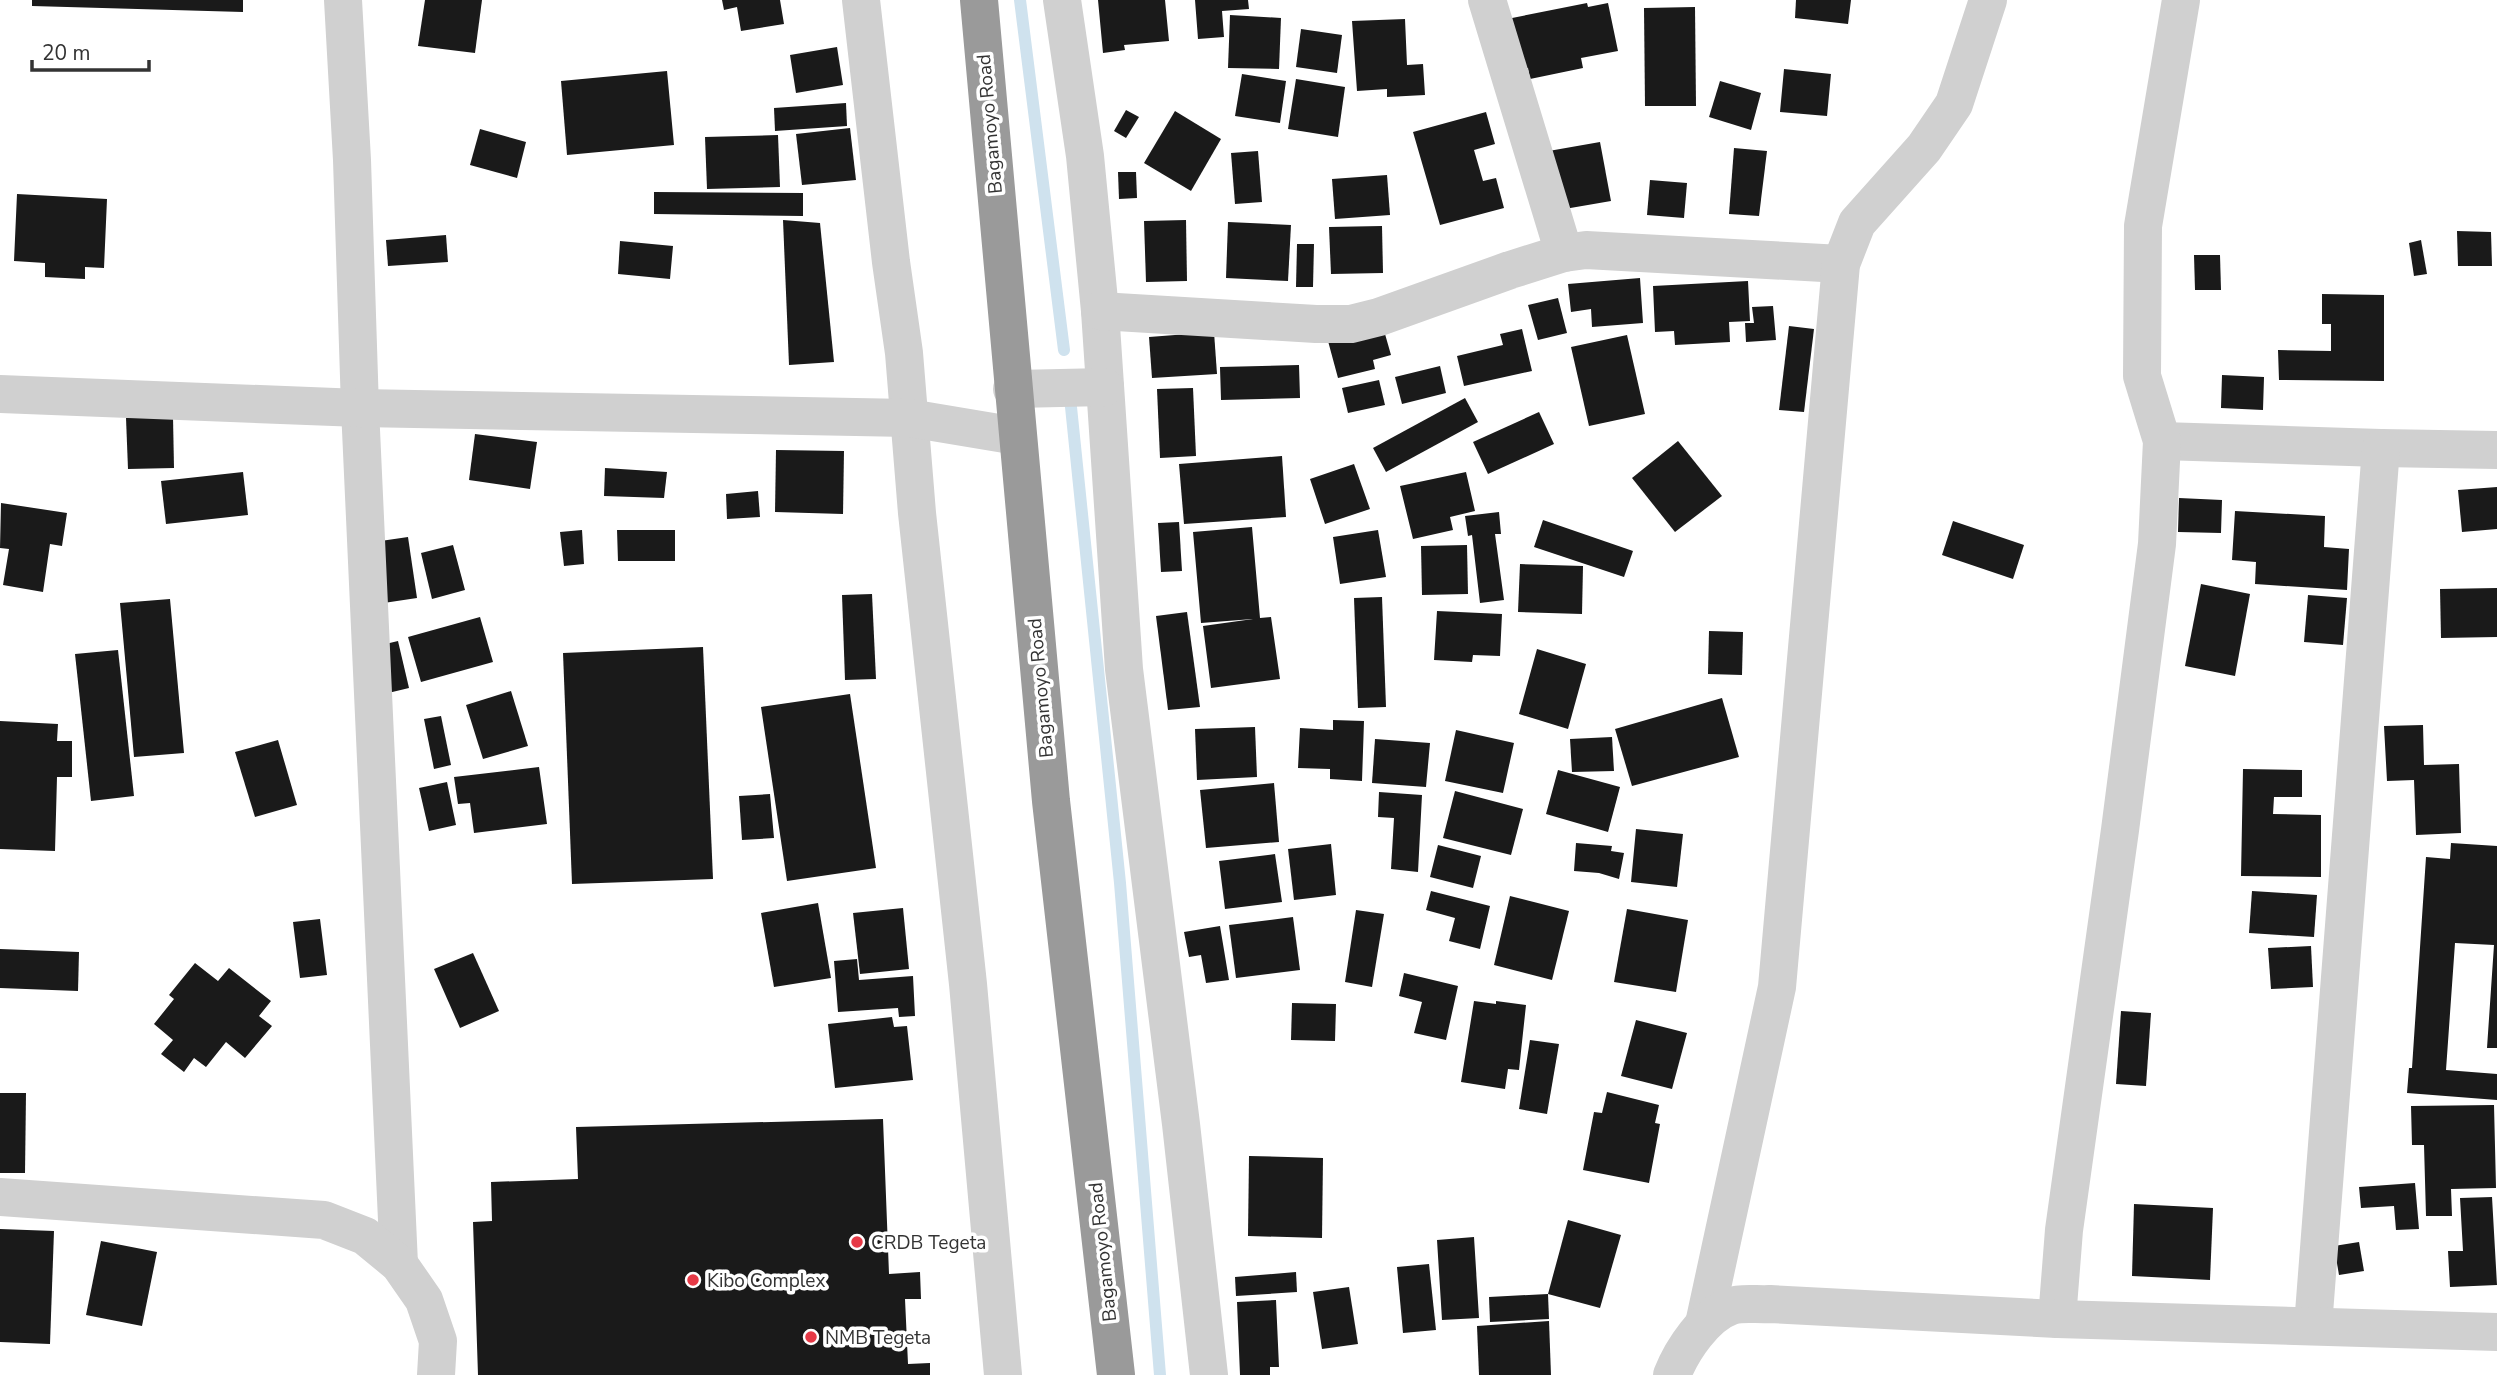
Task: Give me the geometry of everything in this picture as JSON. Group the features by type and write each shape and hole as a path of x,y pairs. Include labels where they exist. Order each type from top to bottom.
{"highway":[{"name":"Bagamoyo Road","path":"979,0 1051,801 1116,1375"}],"street":[{"path":"343,0 399,1264"},
{"path":"861,0 904,353 943,767 968,984 1003,1375"},
{"path":"1062,0 1086,156 1100,311 1124,669 1181,1124 1209,1375"},
{"path":"1488,0 1564,253"},
{"path":"1704,1324 1777,987 1841,264 1857,223 1924,148 1954,104 1988,0"},
{"path":"2057,1319 2064,1230 2157,544 2162,440 2141,376 2143,226 2181,0"},
{"path":"1100,311 1351,324 1510,270 1564,253 1586,250 1841,264"},
{"path":"1012,389 1105,387"},
{"path":"0,394 360,408 909,418 1017,436"},
{"path":"2162,440 2381,449 2497,450"},
{"path":"2313,1326 2381,449"},
{"path":"0,1197 324,1220 365,1236 399,1264 424,1300 438,1341 436,1375"},
{"path":"1672,1375 1678,1359 1704,1324 1732,1306 1770,1304 2057,1319 2497,1332"}],"building":[{"path":"32,0 243,0 243,12 32,6"},
{"path":"425,0 482,0 475,53 418,46"},
{"path":"722,0 780,0 784,24 741,31 737,7 724,10"},
{"path":"1098,0 1165,0 1169,41 1124,45 1125,50 1103,53"},
{"path":"1195,0 1248,0 1249,9 1222,11 1224,37 1198,39"},
{"path":"1796,0 1851,0 1848,24 1795,18"},
{"path":"1587,3 1588,7 1608,3 1618,51 1581,58 1583,68 1530,79 1528,68 1518,70 1507,19"},
{"path":"1695,7 1696,106 1645,106 1644,8"},
{"path":"1230,15 1281,18 1279,69 1228,68"},
{"path":"1405,19 1407,65 1423,64 1425,95 1387,97 1387,89 1357,91 1352,21"},
{"path":"1301,29 1342,35 1337,73 1296,67"},
{"path":"837,47 843,85 796,93 790,55"},
{"path":"1784,69 1831,74 1827,116 1780,112"},
{"path":"667,71 674,145 567,155 561,81"},
{"path":"1242,74 1286,81 1280,123 1235,116"},
{"path":"1296,79 1345,87 1338,137 1288,129"},
{"path":"1720,81 1761,93 1751,130 1709,117"},
{"path":"846,103 847,126 775,131 774,108"},
{"path":"1126,110 1139,117 1126,138 1114,131"},
{"path":"1175,111 1221,139 1191,191 1144,163"},
{"path":"1486,112 1495,144 1474,150 1483,181 1496,178 1504,208 1440,225 1413,132"},
{"path":"850,128 856,180 802,185 796,134"},
{"path":"480,129 526,142 517,178 470,165"},
{"path":"778,135 780,187 707,189 705,137"},
{"path":"1600,142 1611,201 1553,211 1543,152"},
{"path":"1734,148 1767,151 1759,216 1729,214"},
{"path":"1258,151 1262,202 1235,204 1231,153"},
{"path":"1118,172 1136,172 1137,198 1119,199"},
{"path":"1387,175 1390,215 1335,219 1332,179"},
{"path":"1650,180 1687,183 1684,218 1647,215"},
{"path":"654,192 803,193 803,216 654,214"},
{"path":"17,194 107,199 104,268 85,267 85,279 45,277 45,263 14,261"},
{"path":"783,220 820,223 834,362 789,365"},
{"path":"1186,220 1187,281 1146,282 1144,221"},
{"path":"1228,222 1291,225 1288,281 1226,278"},
{"path":"1382,226 1383,273 1331,274 1329,227"},
{"path":"2457,231 2491,232 2492,266 2458,266"},
{"path":"446,235 448,262 388,266 386,240"},
{"path":"2421,240 2427,274 2414,276 2409,243"},
{"path":"620,241 673,246 670,279 618,274"},
{"path":"1297,244 1314,244 1313,287 1296,287"},
{"path":"2194,255 2220,255 2221,290 2195,290"},
{"path":"1640,278 1643,323 1592,327 1591,309 1571,312 1568,284"},
{"path":"1748,281 1750,321 1729,322 1730,342 1675,345 1674,331 1655,332 1653,286"},
{"path":"2322,294 2384,295 2384,381 2279,380 2278,350 2331,351 2331,324 2322,324"},
{"path":"1558,298 1567,333 1538,340 1528,305"},
{"path":"1773,306 1776,340 1746,342 1745,323 1754,323 1752,307"},
{"path":"1789,326 1814,329 1804,412 1779,410"},
{"path":"1383,327 1391,355 1373,360 1375,369 1338,378 1328,341"},
{"path":"1522,329 1532,371 1464,386 1457,356 1503,345 1500,334"},
{"path":"1214,332 1217,374 1152,378 1149,337"},
{"path":"1627,335 1645,414 1589,426 1571,347"},
{"path":"1299,365 1300,398 1221,400 1220,367"},
{"path":"1440,366 1446,393 1402,404 1395,377"},
{"path":"2222,375 2264,377 2263,410 2221,408"},
{"path":"1379,380 1385,405 1348,413 1342,388"},
{"path":"1193,388 1196,456 1160,458 1157,389"},
{"path":"1465,398 1478,422 1386,472 1373,448"},
{"path":"1539,412 1554,444 1488,474 1473,442"},
{"path":"173,417 174,468 128,469 126,418"},
{"path":"475,434 537,442 530,489 469,480"},
{"path":"1678,441 1722,496 1675,532 1632,478"},
{"path":"776,450 844,451 843,514 775,512"},
{"path":"1282,456 1286,517 1184,524 1179,464"},
{"path":"1354,464 1370,509 1325,524 1310,479"},
{"path":"605,468 667,472 664,498 604,496"},
{"path":"243,472 248,515 166,524 161,481"},
{"path":"1466,472 1475,511 1450,517 1453,530 1413,539 1400,486"},
{"path":"2497,487 2497,529 2462,532 2458,490"},
{"path":"758,491 760,517 727,519 726,494"},
{"path":"2179,498 2222,500 2221,533 2178,532"},
{"path":"1,503 67,513 62,546 50,544 43,592 3,585 9,549 0,548"},
{"path":"2235,511 2325,516 2324,547 2349,549 2347,590 2255,584 2256,562 2232,560"},
{"path":"1499,512 1501,534 1495,534 1504,600 1480,603 1472,535 1468,536 1465,516"},
{"path":"1543,520 1633,551 1624,577 1534,547"},
{"path":"1953,521 2024,545 2013,579 1942,555"},
{"path":"1179,522 1182,571 1161,572 1158,523"},
{"path":"1252,527 1260,618 1271,617 1280,679 1211,688 1203,626 1253,619 1201,623 1193,532"},
{"path":"582,530 584,564 564,566 560,532"},
{"path":"617,530 675,530 675,561 618,561"},
{"path":"1378,530 1386,577 1340,584 1333,537"},
{"path":"408,537 417,598 377,604 367,543"},
{"path":"453,545 465,590 432,599 421,553"},
{"path":"1467,545 1468,594 1422,595 1421,546"},
{"path":"1520,564 1583,566 1582,614 1518,612"},
{"path":"2201,584 2250,594 2235,676 2185,666"},
{"path":"2497,588 2497,637 2441,638 2440,589"},
{"path":"872,594 876,679 845,680 842,595"},
{"path":"2308,595 2347,598 2343,645 2304,642"},
{"path":"1382,597 1386,707 1358,708 1354,598"},
{"path":"170,599 184,753 134,757 120,603"},
{"path":"1437,611 1502,614 1500,656 1473,655 1472,662 1434,660"},
{"path":"1187,612 1200,707 1168,710 1156,616"},
{"path":"480,617 493,662 421,682 408,637"},
{"path":"1709,631 1743,632 1742,675 1708,674"},
{"path":"398,641 409,688 384,694 373,647"},
{"path":"703,647 713,879 572,884 563,653"},
{"path":"1537,649 1586,664 1568,729 1519,714"},
{"path":"118,650 134,796 91,801 75,654"},
{"path":"511,691 528,746 483,759 466,705"},
{"path":"850,694 876,868 787,881 761,707"},
{"path":"1722,698 1739,757 1632,786 1615,729"},
{"path":"441,716 451,765 434,769 424,719"},
{"path":"1333,720 1364,721 1362,781 1330,779 1330,769 1298,768 1300,728 1333,730"},
{"path":"0,721 58,724 57,741 72,741 72,777 57,777 55,851 0,849"},
{"path":"2423,725 2424,765 2459,764 2461,833 2416,835 2414,780 2387,781 2384,726"},
{"path":"1255,727 1257,777 1197,780 1195,729"},
{"path":"1456,730 1514,743 1503,793 1445,781"},
{"path":"1612,737 1614,771 1572,772 1570,739"},
{"path":"1375,739 1430,743 1426,787 1372,783"},
{"path":"278,740 297,805 255,817 235,752"},
{"path":"539,767 547,824 474,833 470,803 458,804 454,777"},
{"path":"2243,769 2302,770 2302,797 2274,797 2273,814 2321,815 2321,877 2241,876"},
{"path":"1558,770 1620,787 1608,832 1546,814"},
{"path":"447,782 456,825 429,831 419,788"},
{"path":"1274,783 1279,842 1206,848 1200,790"},
{"path":"1455,791 1523,809 1511,855 1443,838"},
{"path":"1379,792 1422,795 1418,872 1391,869 1394,818 1378,817"},
{"path":"770,794 774,838 742,840 739,796"},
{"path":"1636,829 1683,834 1677,887 1631,882"},
{"path":"1576,843 1612,846 1611,851 1624,853 1619,879 1599,873 1574,871"},
{"path":"2451,843 2497,846 2497,1048 2487,1048 2494,945 2455,943 2446,1070 2497,1074 2497,1100 2407,1093 2409,1068 2412,1068 2426,857 2450,859"},
{"path":"1331,844 1336,895 1294,900 1288,849"},
{"path":"1438,845 1481,856 1473,888 1430,877"},
{"path":"1275,854 1282,902 1225,909 1219,861"},
{"path":"1431,891 1490,906 1480,949 1449,941 1455,918 1426,910"},
{"path":"2252,891 2317,895 2314,937 2249,933"},
{"path":"1510,896 1569,911 1552,980 1494,965"},
{"path":"818,903 831,978 774,987 761,913"},
{"path":"903,908 909,969 860,974 853,913"},
{"path":"1627,909 1688,920 1676,992 1614,982"},
{"path":"1356,910 1384,914 1372,987 1345,982"},
{"path":"1293,917 1300,970 1236,978 1229,925"},
{"path":"320,919 327,975 300,978 293,922"},
{"path":"1220,926 1229,980 1206,983 1201,955 1189,957 1184,932"},
{"path":"2311,946 2313,987 2271,989 2268,948"},
{"path":"0,949 79,952 78,991 0,988"},
{"path":"473,953 499,1011 460,1028 434,969"},
{"path":"857,959 859,980 913,976 915,1016 899,1017 898,1008 838,1012 834,961"},
{"path":"195,963 218,981 229,968 271,1001 259,1016 272,1026 245,1058 226,1042 206,1067 194,1058 184,1072 161,1054 173,1040 154,1024 174,999 169,995"},
{"path":"1404,973 1458,986 1446,1040 1414,1033 1422,1002 1399,996"},
{"path":"1474,1001 1526,1005 1519,1070 1508,1069 1505,1089 1461,1082"},
{"path":"1292,1003 1336,1004 1335,1041 1291,1040"},
{"path":"2121,1011 2151,1013 2146,1086 2116,1084"},
{"path":"892,1017 894,1027 907,1026 913,1080 835,1088 828,1024"},
{"path":"1636,1020 1687,1033 1672,1089 1621,1076"},
{"path":"1530,1040 1559,1044 1547,1114 1519,1109"},
{"path":"1607,1092 1659,1105 1655,1123 1660,1124 1649,1183 1583,1170 1594,1112 1602,1113"},
{"path":"0,1093 26,1093 25,1173 0,1173"},
{"path":"2494,1105 2496,1188 2451,1189 2452,1216 2426,1216 2424,1145 2412,1145 2411,1106"},
{"path":"883,1119 889,1274 920,1272 921,1299 905,1299 908,1364 930,1363 930,1375 478,1375 473,1222 492,1221 491,1182 578,1179 576,1127"},
{"path":"1249,1156 1323,1158 1322,1238 1248,1236"},
{"path":"2415,1183 2419,1229 2396,1230 2394,1206 2361,1208 2359,1187"},
{"path":"2492,1197 2497,1285 2450,1287 2448,1251 2463,1251 2460,1198"},
{"path":"2134,1204 2213,1208 2210,1280 2132,1276"},
{"path":"1568,1220 1621,1235 1600,1308 1548,1294"},
{"path":"0,1229 54,1231 50,1344 0,1342"},
{"path":"1474,1237 1479,1318 1442,1320 1437,1240"},
{"path":"101,1241 157,1252 142,1326 86,1315"},
{"path":"2359,1242 2364,1271 2339,1275 2334,1246"},
{"path":"1429,1264 1436,1330 1403,1333 1397,1267"},
{"path":"1296,1272 1297,1292 1236,1296 1235,1277"},
{"path":"1349,1287 1358,1344 1322,1349 1313,1292"},
{"path":"1548,1294 1549,1319 1490,1322 1489,1297"},
{"path":"1276,1300 1279,1367 1270,1367 1270,1375 1240,1375 1237,1302"},
{"path":"1549,1321 1551,1375 1479,1375 1477,1326"}],"waterway":[{"path":"1020,0 1064,350"},
{"path":"1071,407 1120,883 1160,1375"}],"place":[{"name":"CRDB Tegeta","path":"857,1242"},
{"name":"Kibo Complex","path":"693,1280"},
{"name":"NMB Tegeta","path":"811,1337"}]}
